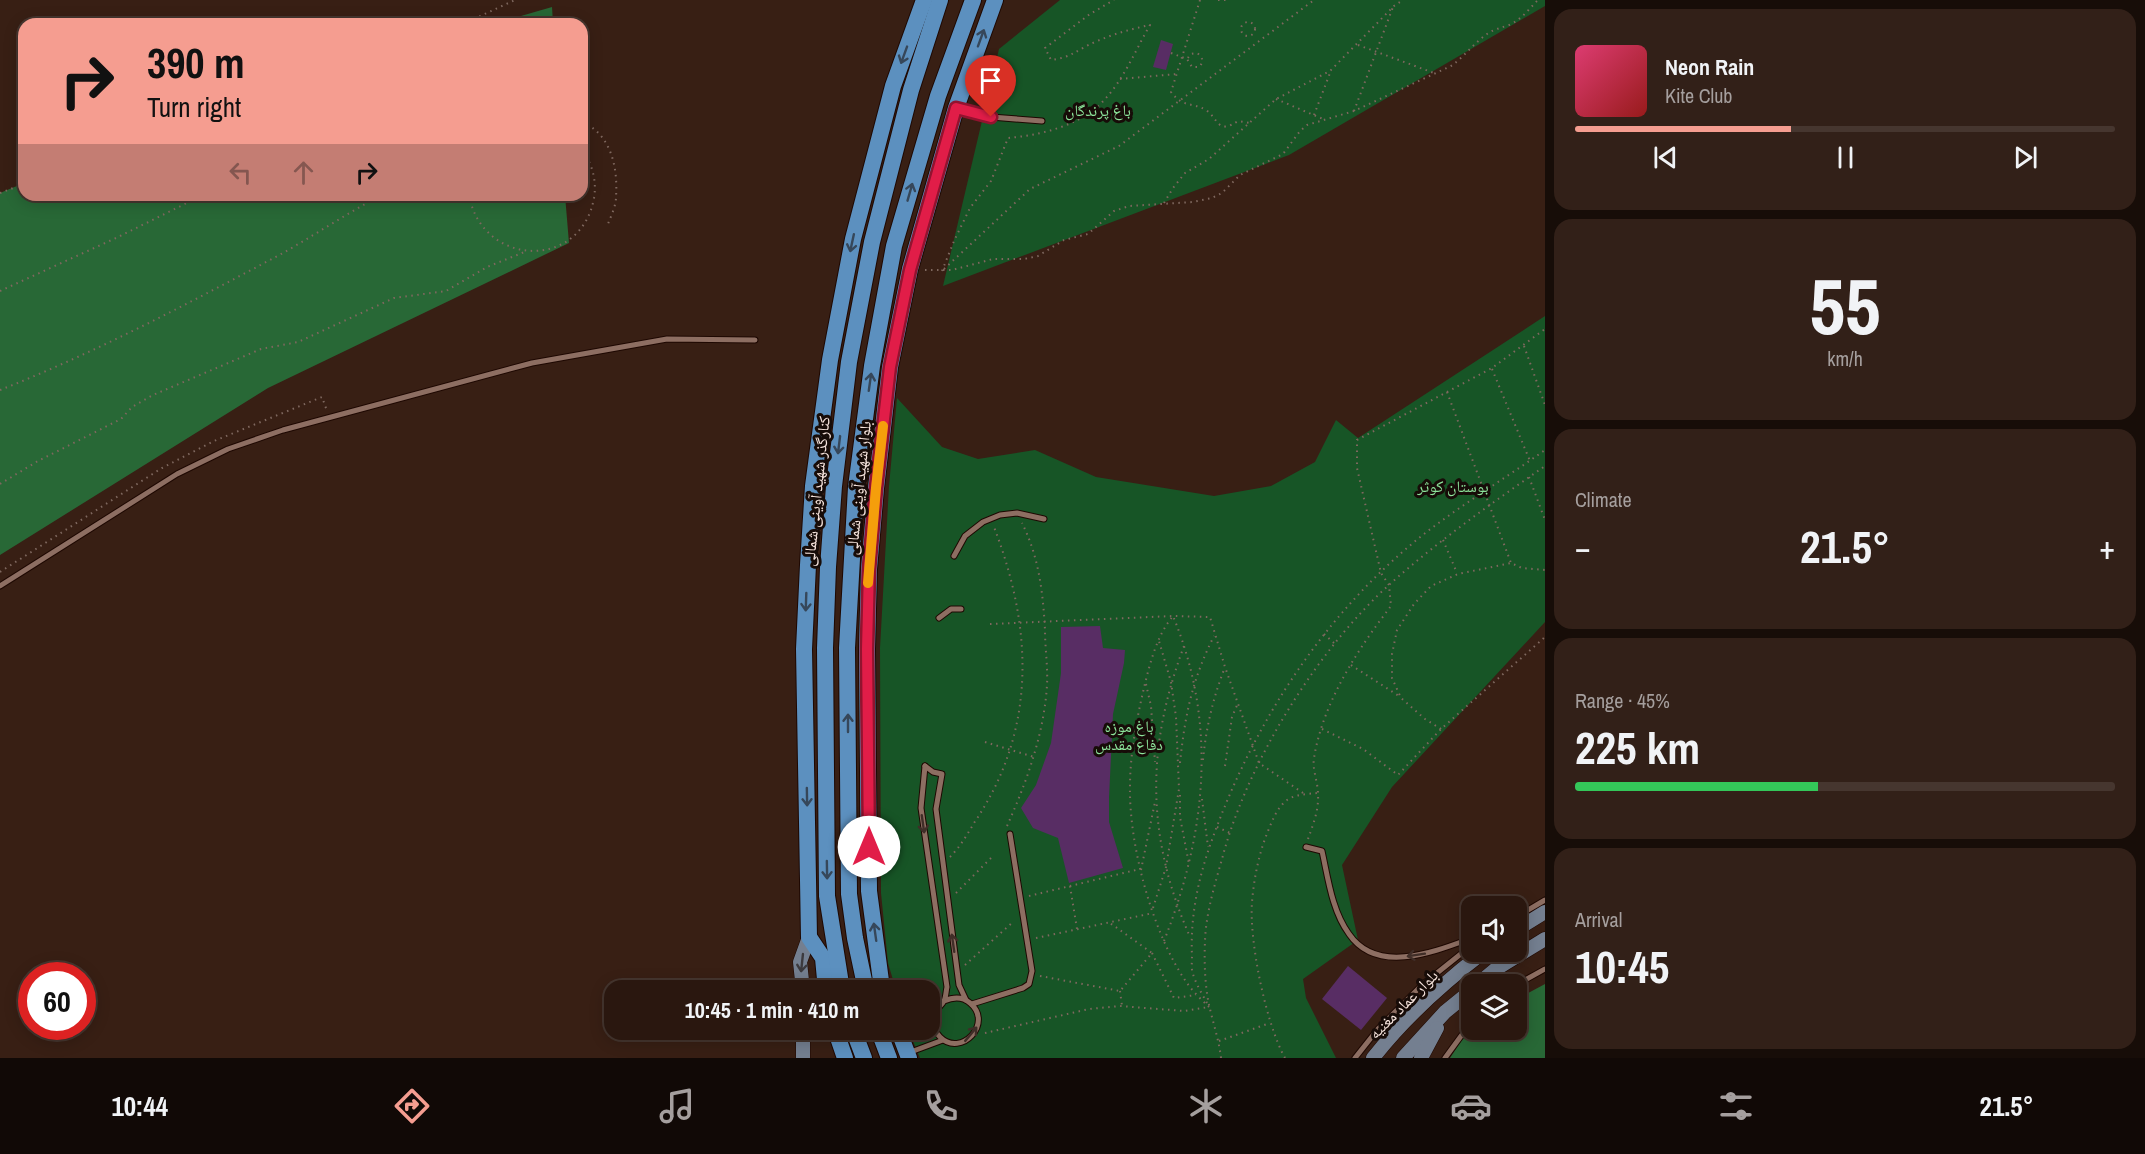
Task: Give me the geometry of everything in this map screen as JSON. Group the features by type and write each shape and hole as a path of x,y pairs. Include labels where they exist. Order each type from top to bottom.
{"main road":[{"name":"کنارگذر شهید آوینی شمالی","path":"825,980 823,958 809,938 804,649 813,486 830,360 853,238 892,86 924,0"},
{"name":"بلوار شهید آوینی شمالی","path":"840,980 827,896 825,648 834,486 849,362 872,242 911,90 940,0"},
{"name":"بلوار شهید آوینی شمالی","path":"864,980 849,894 848,648 850,569 856,487 872,366 894,246 938,96 973,0"},
{"path":"881,980 869,891 867,649 869,569 890,367 910,270 956,108 995,0"},
{"path":"1527,923 1545,912"},
{"path":"802,980 801,962 809,938"},
{"path":"1490,974 1545,939"},
{"name":"بلوار عماد مغنیه","path":"1373,1058 1431,994 1471,962"},
{"path":"1402,1058 1445,1012 1461,999"},
{"path":"1421,1058 1445,1012"},
{"path":"803,1040 803,1058"},
{"path":"839,1040 845,1058"},
{"path":"857,1040 864,1058"},
{"path":"882,1040 889,1058"},
{"path":"902,1040 908,1056"}],"lane":[{"path":"956,108 991,117 1042,121"},
{"path":"0,586 177,474 228,449 283,430 532,363 667,339 755,340"},
{"path":"954,556 965,536 982,522 1000,515 1017,513 1044,519"},
{"path":"939,618 951,609 962,609"},
{"path":"944,1001 946,987 921,808 925,766 933,772 942,774 936,809 959,985 966,1000"},
{"path":"972,1004 1023,988 1029,984 1032,974 1010,834"},
{"path":"1306,846 1322,851 1335,906 1348,934 1362,949 1380,956 1401,958 1426,954 1461,942"},
{"path":"1527,911 1545,900"},
{"path":"1355,1058 1378,1029 1422,985 1461,954"},
{"path":"1527,979 1545,969"},
{"path":"951,998 966,1000 972,1004 979,1018 976,1032 971,1038 957,1044 943,1040 934,1028 933,1020 938,1006 951,998"},
{"path":"1444,1058 1461,1036"},
{"path":"908,1056 943,1040"}],"path":[{"path":"476,18 515,0"},
{"path":"942,270 970,208 992,181 1008,138 1048,131 1073,122 1094,110 1107,98 1120,80 1150,25 1114,34 1068,57 1052,60 1045,48 1090,14 1114,0"},
{"path":"1200,0 1172,92 1179,102 1206,110 1216,124 1230,126 1238,121 1250,123"},
{"path":"1218,0 1226,0"},
{"path":"942,270 1030,189 1119,146 1314,0"},
{"path":"1164,203 1185,173 1209,159 1276,99 1330,71 1394,6 1403,0"},
{"path":"910,270 942,270 993,259 1024,259 1038,256 1064,240 1088,234 1114,211 1129,206 1193,202 1212,198 1222,193 1240,176 1282,154 1307,125 1354,111 1434,74 1460,59 1495,28 1508,26 1518,20 1538,0"},
{"path":"1354,111 1394,6"},
{"path":"1247,22 1251,23 1255,28 1254,32 1252,35 1245,36 1241,26 1247,22"},
{"path":"1357,44 1434,74"},
{"path":"1171,53 1187,59"},
{"path":"1197,53 1202,61 1196,68 1189,66 1187,59 1191,54 1197,53"},
{"path":"1314,115 1330,71"},
{"path":"1120,80 1177,74"},
{"path":"1276,99 1324,119"},
{"path":"588,124 594,127 610,148 615,172 616,199 608,224"},
{"path":"0,484 38,461 121,419 132,407 153,395 261,349 298,342 394,298 446,291 488,267 527,251 548,249 559,245 576,232 589,215 593,204 595,183 588,159"},
{"path":"0,193 18,186"},
{"path":"0,291 191,201"},
{"path":"0,390 31,379 161,316 285,252 371,201"},
{"path":"471,201 475,216 487,233 505,246 527,251"},
{"path":"1306,846 1318,806 1314,760 1322,729 1339,684 1366,638 1391,606 1389,585 1382,573 1357,468 1357,440 1492,368 1545,329"},
{"path":"1524,346 1545,405"},
{"path":"1492,368 1530,461"},
{"path":"1447,392 1511,563"},
{"path":"1221,1058 1219,1041 1209,1007 1192,973 1191,939 1196,895 1209,850 1253,742 1285,689 1324,634 1353,600 1419,539 1545,450"},
{"path":"1209,1007 1205,940 1211,897 1230,833 1259,763 1296,699 1335,644 1389,585 1443,540 1545,466"},
{"path":"1529,477 1545,519"},
{"path":"1010,834 1006,829 1034,757 1047,685 1041,577 1026,531 1017,513"},
{"path":"943,864 957,849 982,812 1002,773 1020,708 1023,658 1020,622 1013,586 991,519"},
{"path":"1443,540 1458,574"},
{"path":"1401,698 1392,678 1392,654 1397,630 1414,604 1431,586 1458,574 1511,563 1522,568 1545,570"},
{"path":"1173,615 1159,641 1137,720 1130,790 1132,822 1141,870 1164,941 1188,985 1209,1007"},
{"path":"1173,615 1184,646 1193,683 1198,716 1202,794 1209,850"},
{"path":"990,624 1173,615 1210,617 1214,636 1259,763 1306,795"},
{"path":"1324,634 1335,644"},
{"path":"1179,772 1184,723 1193,683 1214,636"},
{"path":"1322,729 1363,749 1398,775 1442,729 1545,637"},
{"path":"1159,641 1176,717 1180,817 1190,865"},
{"path":"1155,772 1162,717 1170,682 1184,646"},
{"path":"1351,664 1442,729"},
{"path":"1202,770 1206,730 1225,667"},
{"path":"1146,682 1155,736 1158,824 1177,907 1191,939"},
{"path":"1225,766 1232,717 1238,703"},
{"path":"985,742 1034,757"},
{"path":"1153,908 1166,867 1179,789"},
{"path":"1286,1058 1270,1023 1254,937 1252,904 1264,840 1276,813 1285,801 1294,796 1318,793"},
{"path":"1164,941 1190,865 1202,794"},
{"path":"1141,870 1156,797"},
{"path":"1217,827 1230,833"},
{"path":"948,902 994,855"},
{"path":"1020,898 1141,870"},
{"path":"1070,886 1077,929"},
{"path":"957,972 1022,913"},
{"path":"1027,940 1154,913"},
{"path":"1110,923 1152,953 1174,998 1197,994"},
{"path":"1122,1006 1120,991 1152,953"},
{"path":"1032,974 1120,991"},
{"path":"971,1038 993,1030 1089,1009 1122,1006 1184,1011 1209,1007"},
{"path":"1219,1041 1270,1023"}],"green space":[{"name":"باغ پرندگان","path":"1060,0 1545,0 1545,6 1289,155 943,286 999,49"},
{"path":"552,7 553,18 514,18"},
{"path":"18,186 18,201 566,201 569,243 268,388 0,555 0,193"},
{"name":"باغ موزه دفاع مقدس","path":"1545,316 1545,622 1392,787 1342,865 1358,940 1303,979 1306,998 1336,1058 920,1058 913,1040 940,1040 940,980 893,980 888,963 881,893 880,648 889,486 897,398 942,447 978,459 1035,450 1096,477 1214,496 1271,486 1315,462 1336,420 1358,438"},
{"path":"1545,984 1545,1058 1450,1058 1462,1040 1527,1040 1527,994"}],"building":[{"path":"1161,40 1173,44 1166,70 1153,67"},
{"path":"1100,626 1103,648 1125,650 1113,714 1109,798 1109,822 1123,868 1069,883 1058,838 1033,828 1021,808 1036,785 1051,743 1061,673 1061,627"},
{"path":"1348,966 1387,998 1361,1030 1322,999"}],"slow traffic":[{"path":"868,583 883,426"}],"route":[{"path":"869,847 867,649 869,569 890,367 910,270 956,108 991,117"}],"park label":[{"name":"بوستان کوثر","path":"1453,486"}]}
